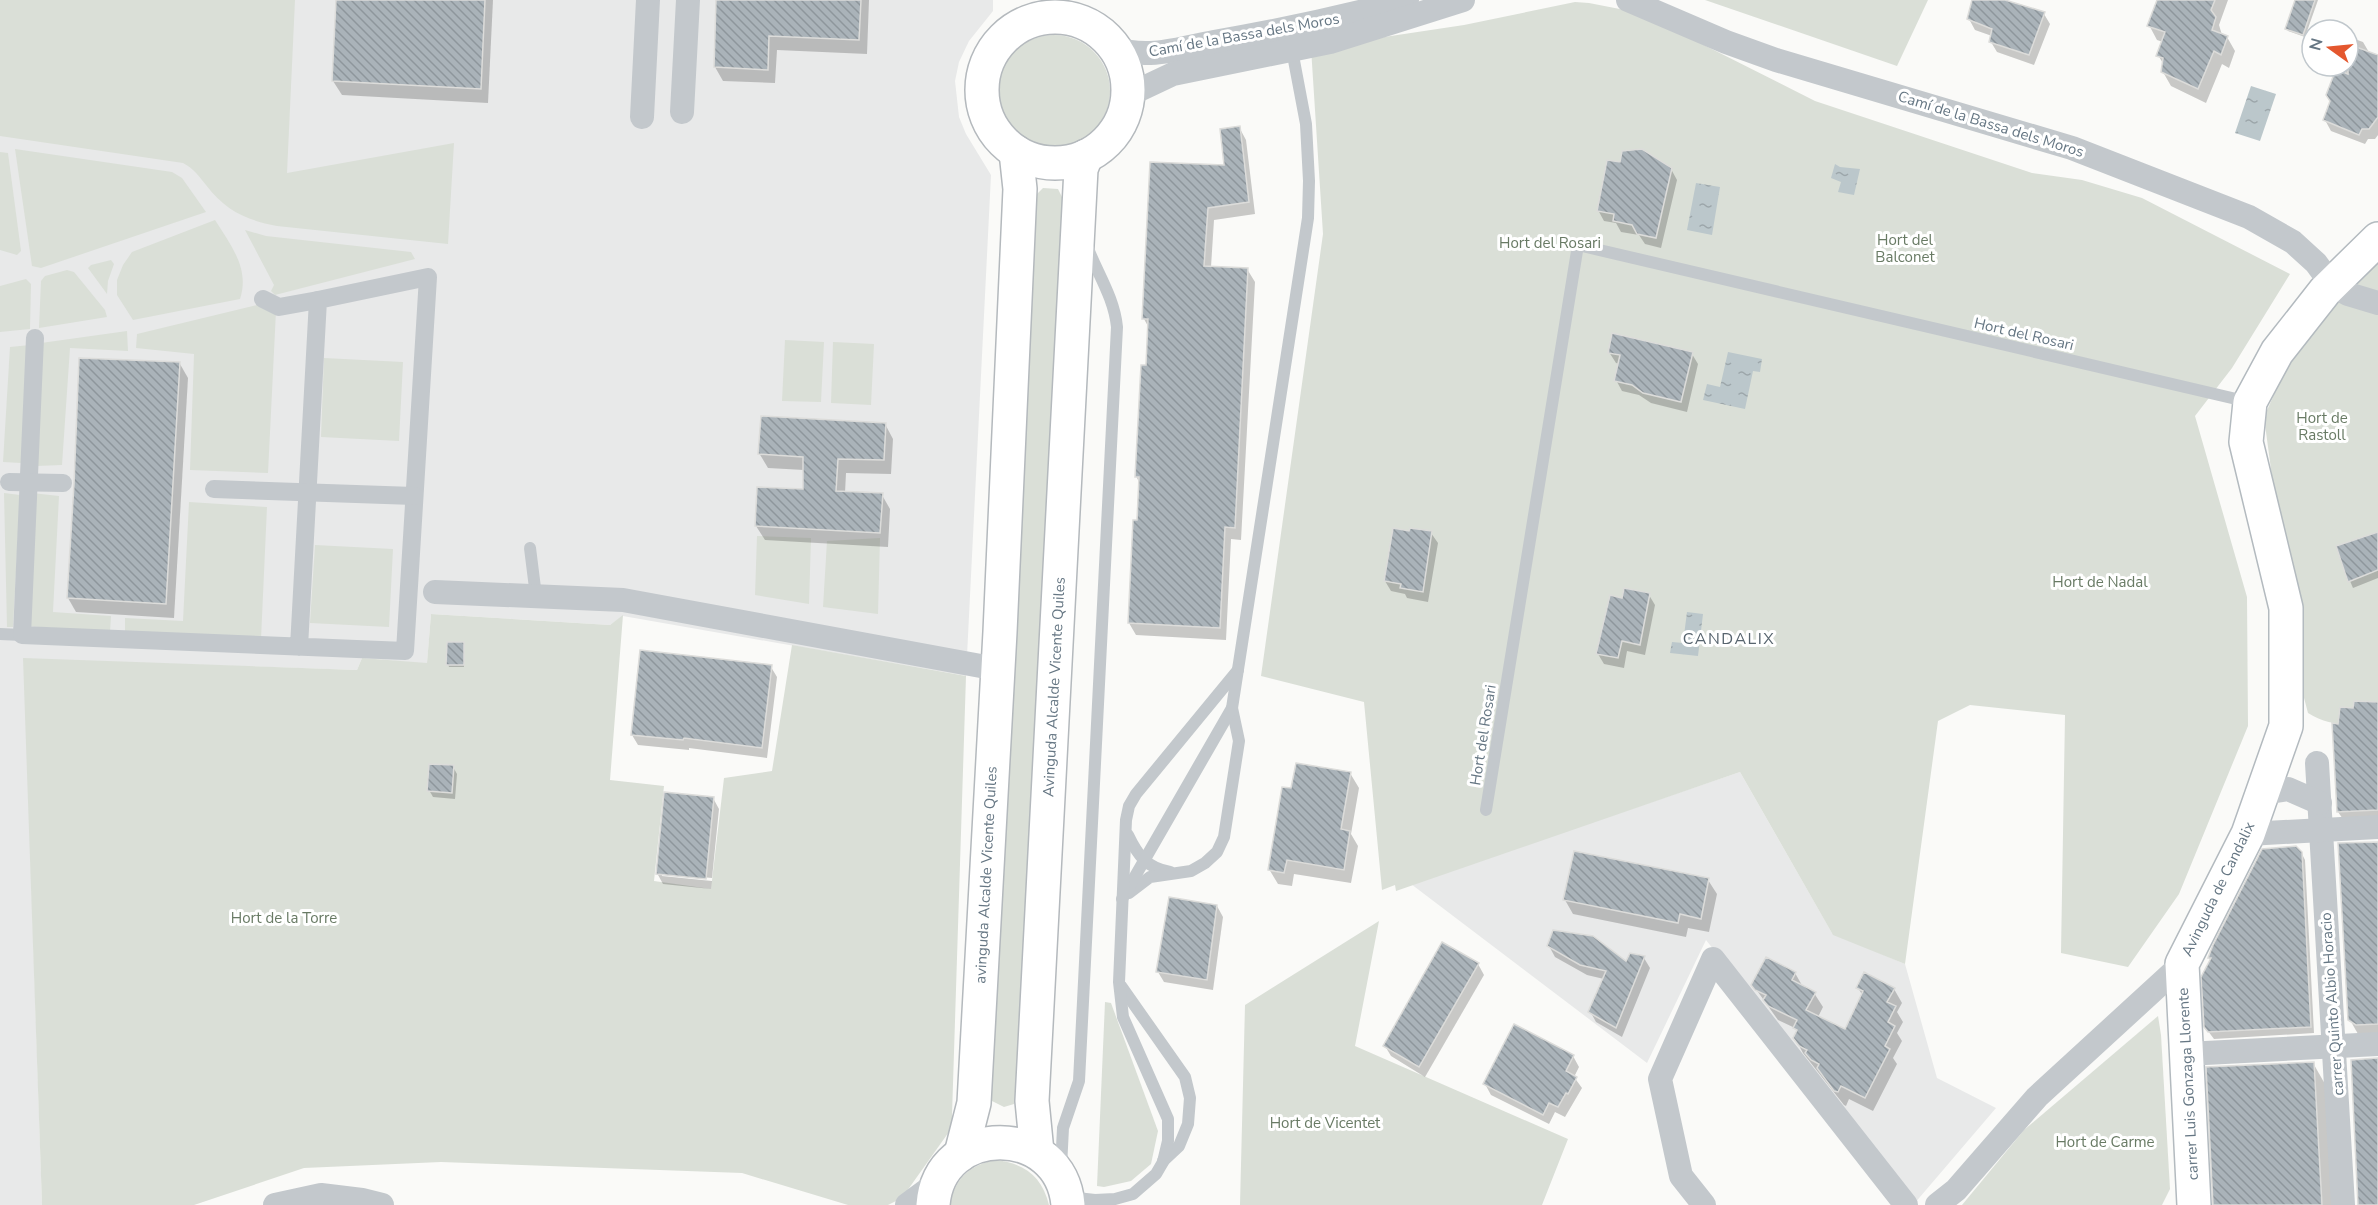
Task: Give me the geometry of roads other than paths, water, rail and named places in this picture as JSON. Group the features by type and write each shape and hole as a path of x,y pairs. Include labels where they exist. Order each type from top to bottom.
{"main road":[{"path":"1027,12 1040,18 1059,16 1099,25 1127,76 1126,106 1118,126 1104,144 1086,156 1069,162 1050,163 1016,152 1001,139 990,123 984,105 982,86 986,67 994,49 1027,12"},
{"name":"avinguda Alcalde Vicente Quiles","path":"961,1154 974,1091 1000,632 1020,189 1016,152"},
{"path":"1079,221 1081,169 1086,156"},
{"name":"Avinguda Alcalde Vicente Quiles","path":"1037,1152 1032,1101 1079,221"},
{"name":"Avinguda de Candalix","path":"2182,964 2248,834 2286,726 2286,608 2246,442 2250,402 2277,352 2332,285 2378,239"},
{"name":"carrer Luis Gonzaga Llorente","path":"2182,964 2194,1205"},
{"path":"936,1194 948,1167 961,1154 991,1142 1007,1142 1023,1145 1037,1152 1051,1164 1066,1194"}],"street":[{"path":"642,117 648,0"},
{"path":"682,112 688,0"},
{"name":"Camí de la Bassa dels Moros","path":"1099,25 1129,53 1147,54 1282,30 1407,0"},
{"name":"Camí de la Bassa dels Moros","path":"1126,106 1137,91 1173,74 1330,42 1463,0"},
{"name":"Camí de la Bassa dels Moros","path":"1628,0 1726,42 1776,60 2072,148 2249,217 2293,242 2316,263 2332,285"},
{"path":"644,72 650,78 666,84 674,82 684,74"},
{"path":"35,338 22,635 405,651 428,277 279,307 263,299"},
{"path":"2332,285 2348,294 2378,303"},
{"path":"299,646 318,300"},
{"path":"9,482 63,483"},
{"path":"214,489 414,496"},
{"path":"435,592 623,600 997,669"},
{"name":"carrer Quinto Albio Horacio","path":"2317,763 2343,1205"},
{"path":"2263,793 2288,789 2320,803"},
{"path":"2248,834 2378,827"},
{"path":"1704,1205 1681,1176 1660,1079 1713,958 1906,1205"},
{"name":"Avinguda de Candalix","path":"1937,1205 1956,1190 2037,1097 2182,964"},
{"path":"2186,1054 2378,1044"},
{"path":"907,1205 936,1194"},
{"path":"275,1205 321,1195 382,1205"}],"lane":[{"path":"1122,898 1232,708 1308,218 1306,124 1292,50"},
{"path":"1079,221 1091,257 1105,284 1117,327 1079,1081 1063,1128 1061,1144 1066,1194 1095,1200 1115,1199 1133,1194 1156,1174 1163,1162 1179,1146 1188,1124 1190,1098 1185,1077 1119,982"},
{"name":"Hort del Rosari","path":"1486,810 1578,245 2250,402"},
{"path":"530,548 536,596"},
{"path":"0,634 22,635"},
{"path":"1163,1162 1168,1141 1168,1119 1124,1017 1119,982 1126,820 1129,806 1136,794 1239,669"},
{"path":"1122,898 1150,877 1191,871 1205,863 1216,852 1224,837 1239,741 1232,708"},
{"path":"1127,834 1137,855 1144,862 1158,870 1174,873"}],"water":[{"path":"2251,86 2276,94 2260,141 2235,133"},
{"path":"1835,164 1840,167 1860,169 1854,195 1838,192 1841,182 1831,178"},
{"path":"1696,183 1720,187 1712,235 1687,230"},
{"path":"1728,352 1762,359 1760,372 1753,371 1745,409 1703,400 1707,384 1720,387"},
{"path":"1687,612 1703,614 1698,656 1670,653 1672,642 1683,643"}],"district":[{"name":"CANDALIX","path":"1729,639"}],"park label":[{"name":"Hort del Balconet","path":"1905,248"},
{"name":"Hort de Rastoll","path":"2322,426"},
{"name":"Hort de Nadal","path":"2100,582"},
{"name":"Hort de la Torre","path":"284,918"},
{"name":"Hort de Vicentet","path":"1325,1123"},
{"name":"Hort de Carme","path":"2105,1142"}]}
